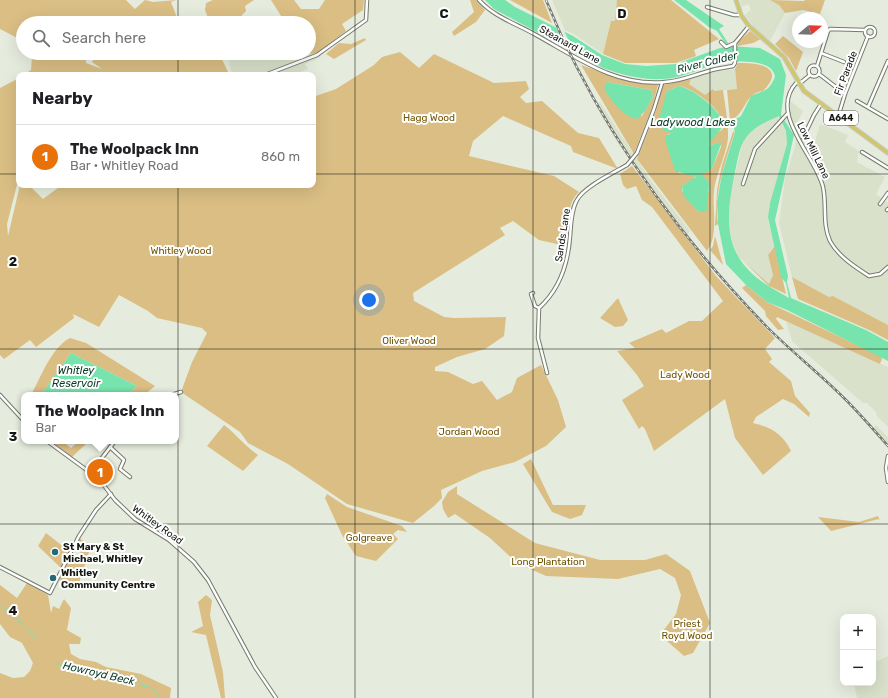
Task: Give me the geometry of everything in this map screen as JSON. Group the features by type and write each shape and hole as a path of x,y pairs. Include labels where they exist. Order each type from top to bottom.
{"highway":[{"name":"A644","path":"736,0 741,15 749,26 784,57 804,91 888,152"}],"street":[{"path":"316,55 366,20 367,0"},
{"name":"Steanard Lane","path":"480,0 492,13 527,30 566,54 593,68 616,76 662,83 677,81 709,70 731,66 735,63 734,44"},
{"path":"707,7 734,15 741,15"},
{"path":"722,42 727,47 734,44 749,26"},
{"name":"Fir Parade","path":"838,117 845,94 868,36 874,36 875,30 870,26 865,30"},
{"path":"819,74 820,70 817,66 830,29 865,30 868,36"},
{"path":"821,53 844,62"},
{"path":"273,72 304,60"},
{"path":"868,107 887,70 888,61"},
{"path":"810,75 810,68 817,66"},
{"path":"810,75 815,77 819,74"},
{"path":"819,74 845,94"},
{"path":"798,83 810,75"},
{"name":"Sands Lane","path":"539,308 552,295 561,278 569,253 571,222 577,200 583,193 627,165 637,153 654,109 662,83"},
{"name":"Low Mill Lane","path":"798,83 791,88 788,113 804,151 819,174 823,188 825,224 831,243 840,255 869,276 880,274 888,267"},
{"path":"857,101 888,119"},
{"path":"803,138 821,104"},
{"path":"743,184 755,149 788,113"},
{"path":"862,152 888,168"},
{"path":"880,204 888,193"},
{"path":"533,294 531,294 533,300 539,308 538,338 547,373"},
{"path":"0,395 21,419"},
{"name":"Whitley Road","path":"51,444 104,484 115,500 135,519 169,540 194,562 212,586 255,667 276,698"},
{"path":"90,472 112,444"},
{"path":"110,447 124,460 120,469 130,477"},
{"path":"888,456 886,468 888,482"},
{"path":"0,567 50,593 78,536 96,510 111,494"}],"shaded area":[{"path":"552,0 617,0 615,22 611,21 603,54 574,34 565,30"},
{"path":"740,0 770,0 779,5 785,13 770,41 754,27 745,15 751,9 748,4 741,7"},
{"path":"316,53 318,53 320,57 316,59"},
{"path":"230,60 314,60 305,64 308,69 300,72 231,72 229,63"},
{"path":"735,69 737,89 714,91 705,95 689,84 691,79 711,72"},
{"path":"790,101 803,111 796,125 805,143 814,145 820,124 848,135 845,142 859,151 857,162 885,177 876,194 888,203 888,325 833,296 829,297 792,277 779,223 785,178 795,146 797,133 790,114"},
{"path":"600,102 649,178 690,231 686,236 619,145 595,105"},
{"path":"779,116 786,131 787,145 769,207 768,219 775,246 768,255 773,275 769,284 738,256 732,240 728,220 731,192 743,140 754,128"},
{"path":"786,322 794,324 888,367 888,427 867,403 863,403 792,341"},
{"path":"876,425 888,437 888,447 872,430"},
{"path":"888,656 888,698 857,698 855,686 876,686 876,662"}],"green space":[{"path":"0,0 126,0 135,9 145,0 153,2 176,0 171,2 176,16 16,16 16,37 0,29"},
{"path":"213,0 254,0 245,6 246,11 241,16 207,16 205,10 206,3"},
{"path":"271,0 294,0 301,9 319,9 325,0 364,0 363,10 342,24 346,31 318,53 316,53 316,16 281,16"},
{"path":"470,0 476,0 485,10 476,22 454,36 452,32 474,12"},
{"path":"510,0 543,0 552,23"},
{"path":"617,0 671,0 719,39 694,50 696,56 676,63 625,63 603,54 611,21 615,21"},
{"path":"770,0 825,0 821,12 803,10 785,13 779,5"},
{"path":"750,31 761,39 753,43 738,46 737,43"},
{"path":"783,36 792,43 792,48 798,48 803,52 796,71 789,58 775,44"},
{"path":"365,38 366,40 334,59 326,54 339,43 351,44"},
{"path":"400,52 419,68 434,54 494,83 526,81 529,89 520,97 526,103 542,101 578,133 599,138 618,169 573,152 571,146 503,116 473,141 469,156 554,176 579,192 569,210 566,246 539,240 513,221 500,228 505,235 413,293 414,301 444,317 506,317 504,336 485,349 457,357 435,367 435,371 448,372 473,384 482,381 497,400 512,392 517,378 541,365 558,400 566,427 546,446 515,462 482,471 441,490 442,498 413,523 347,504 288,464 248,443 240,432 181,392 192,362 207,333 202,328 157,318 148,311 119,295 99,327 73,314 74,318 36,347 30,340 4,359 0,355 0,88 16,80 16,188 7,224 8,236 19,188 32,188 43,199 58,188 316,188 316,96 336,89 374,65 382,57"},
{"path":"32,60 86,60 86,63 102,69 92,62 93,60 222,60 228,72 28,72 31,70"},
{"path":"738,63 761,65 771,71 772,76 770,83 763,91 752,96 740,113 730,121 727,90 737,89 735,69"},
{"path":"581,65 619,78 658,85 652,108 634,154","holes":["607,82 651,90 653,96 642,116"]},
{"path":"691,79 689,84 705,95 713,89 714,91 723,90 728,123 728,140 715,184 714,230 711,245 707,251 637,159 656,111 663,85","holes":["679,86 696,93 717,111 722,121 723,129 715,134 709,144 712,145 720,142 721,147 712,169 701,174 701,176 708,181 709,190 699,212 682,191 682,186 694,179 695,175 679,173 668,134 672,133 667,91"]},
{"path":"735,131 721,177 717,201 718,224 715,226 717,190 722,165 733,132"},
{"name":"Lady Wood","path":"632,166 716,276 775,338 765,349 772,359 769,362 791,381 795,396 810,413 809,417 794,404 783,399 756,417 753,423 776,432 788,445 791,451 763,475 735,438 725,399 654,451 645,429 642,426 639,429 622,400 644,386 617,351 635,348 629,343 662,329 666,333 689,321 702,321 723,301 652,207 642,200 636,186 627,189 623,185 620,174"},
{"path":"715,236 723,265 710,250 713,246"},
{"path":"775,246 786,294 769,286 742,260 769,284 773,275 768,255"},
{"path":"792,277 829,297 833,296 888,325 888,340 869,330 798,299"},
{"path":"746,285 767,302 880,356 882,359 880,364 777,317 776,319 784,329 778,330 766,316 765,311 742,288"},
{"path":"618,298 628,320 623,326 615,327 600,318"},
{"path":"70,338 86,343 155,386 148,392 130,392 137,386 71,353 43,392 33,392 52,356 63,343"},
{"path":"224,425 258,455 243,471 207,446"},
{"path":"55,444 66,444 71,448 76,444 86,444 72,457"},
{"path":"531,459 553,505 586,505 582,515 570,519 552,512 523,464"},
{"path":"457,486 457,494 535,543 600,560 645,560 666,554 690,571 710,623 693,653 684,656 660,635 676,614 681,595 675,578 660,569 618,579 546,576 517,563 490,538 455,514 448,518 443,509 442,502 448,492"},
{"name":"Golgreave","path":"327,494 347,507 402,526 407,532 398,530 393,534 398,539 376,561 356,556 342,535 325,498"},
{"path":"878,516 881,522 879,519 831,531 818,517 859,522"},
{"path":"46,533 69,551 61,568 38,546"},
{"path":"79,538 96,549 89,552 77,589 59,580 70,557 76,561 81,551 75,547"},
{"path":"27,583 48,595 51,613 53,606 59,609 64,599 71,608 67,630 81,638 80,644 69,644 71,654 80,659 96,662 106,667 141,674 171,688 170,698 0,698 0,673 13,678 24,677 30,671 33,663 22,643 10,637 0,624 0,585 17,598"},
{"path":"206,595 212,600 210,615 223,672 225,698 221,698 206,635 191,632 203,626 198,602"}],"water":[{"name":"River Calder","path":"485,0 505,0 515,7 573,36 602,55 625,64 646,66 676,64 720,48 728,47 717,31 709,27 674,0 686,0 724,26 719,29 730,46 760,48 780,59 786,75 781,115 794,135 775,220 788,276 787,282 791,298 866,330 888,342 888,361 787,310 767,302 746,285 726,264 718,224 717,202 722,174 735,132 732,121 741,116 751,96 768,88 775,77 773,71 760,63 732,62 718,64 669,79 647,79 617,73 603,68 494,9","holes":["779,116 786,131 787,144 770,203 768,217 781,277 786,283 789,298 761,281 748,270 733,246 729,224 730,201 738,156 743,142 756,128"]},
{"path":"607,82 651,90 653,96 645,111 637,119 627,115 614,103 604,89"},
{"name":"Ladywood Lakes","path":"679,86 692,91 706,101 718,113 724,125 709,144 712,145 720,142 721,144 712,169 701,175 708,180 709,186 707,210 704,212 699,212 683,195 682,186 696,177 675,171 665,140 665,137 671,133 663,130 659,119 667,91"},
{"name":"Whitley Reservoir","path":"71,353 137,386 130,392 43,392"}],"pier":[{"path":"555,25 563,29 576,55 566,49"}],"waterway":[{"name":"Howroyd Beck","path":"0,605 25,626 38,641"},
{"name":"Howroyd Beck","path":"56,663 81,671 98,672 130,681 139,681 142,686 153,688 160,698"}],"railway":[{"path":"546,0 566,45 589,90 641,174 670,214 733,291 767,327 845,399 888,446"}],"place":[{"name":"The Woolpack Inn","path":"100,472"},
{"name":"St Mary & St Michael, Whitley","path":"55,552"},
{"name":"Whitley Community Centre","path":"53,578"}],"park label":[{"name":"Hagg Wood","path":"429,117"},
{"name":"Whitley Wood","path":"181,250"},
{"name":"Oliver Wood","path":"409,340"},
{"name":"Jordan Wood","path":"469,431"},
{"name":"Long Plantation","path":"548,561"},
{"name":"Priest Royd Wood","path":"687,628"}]}
